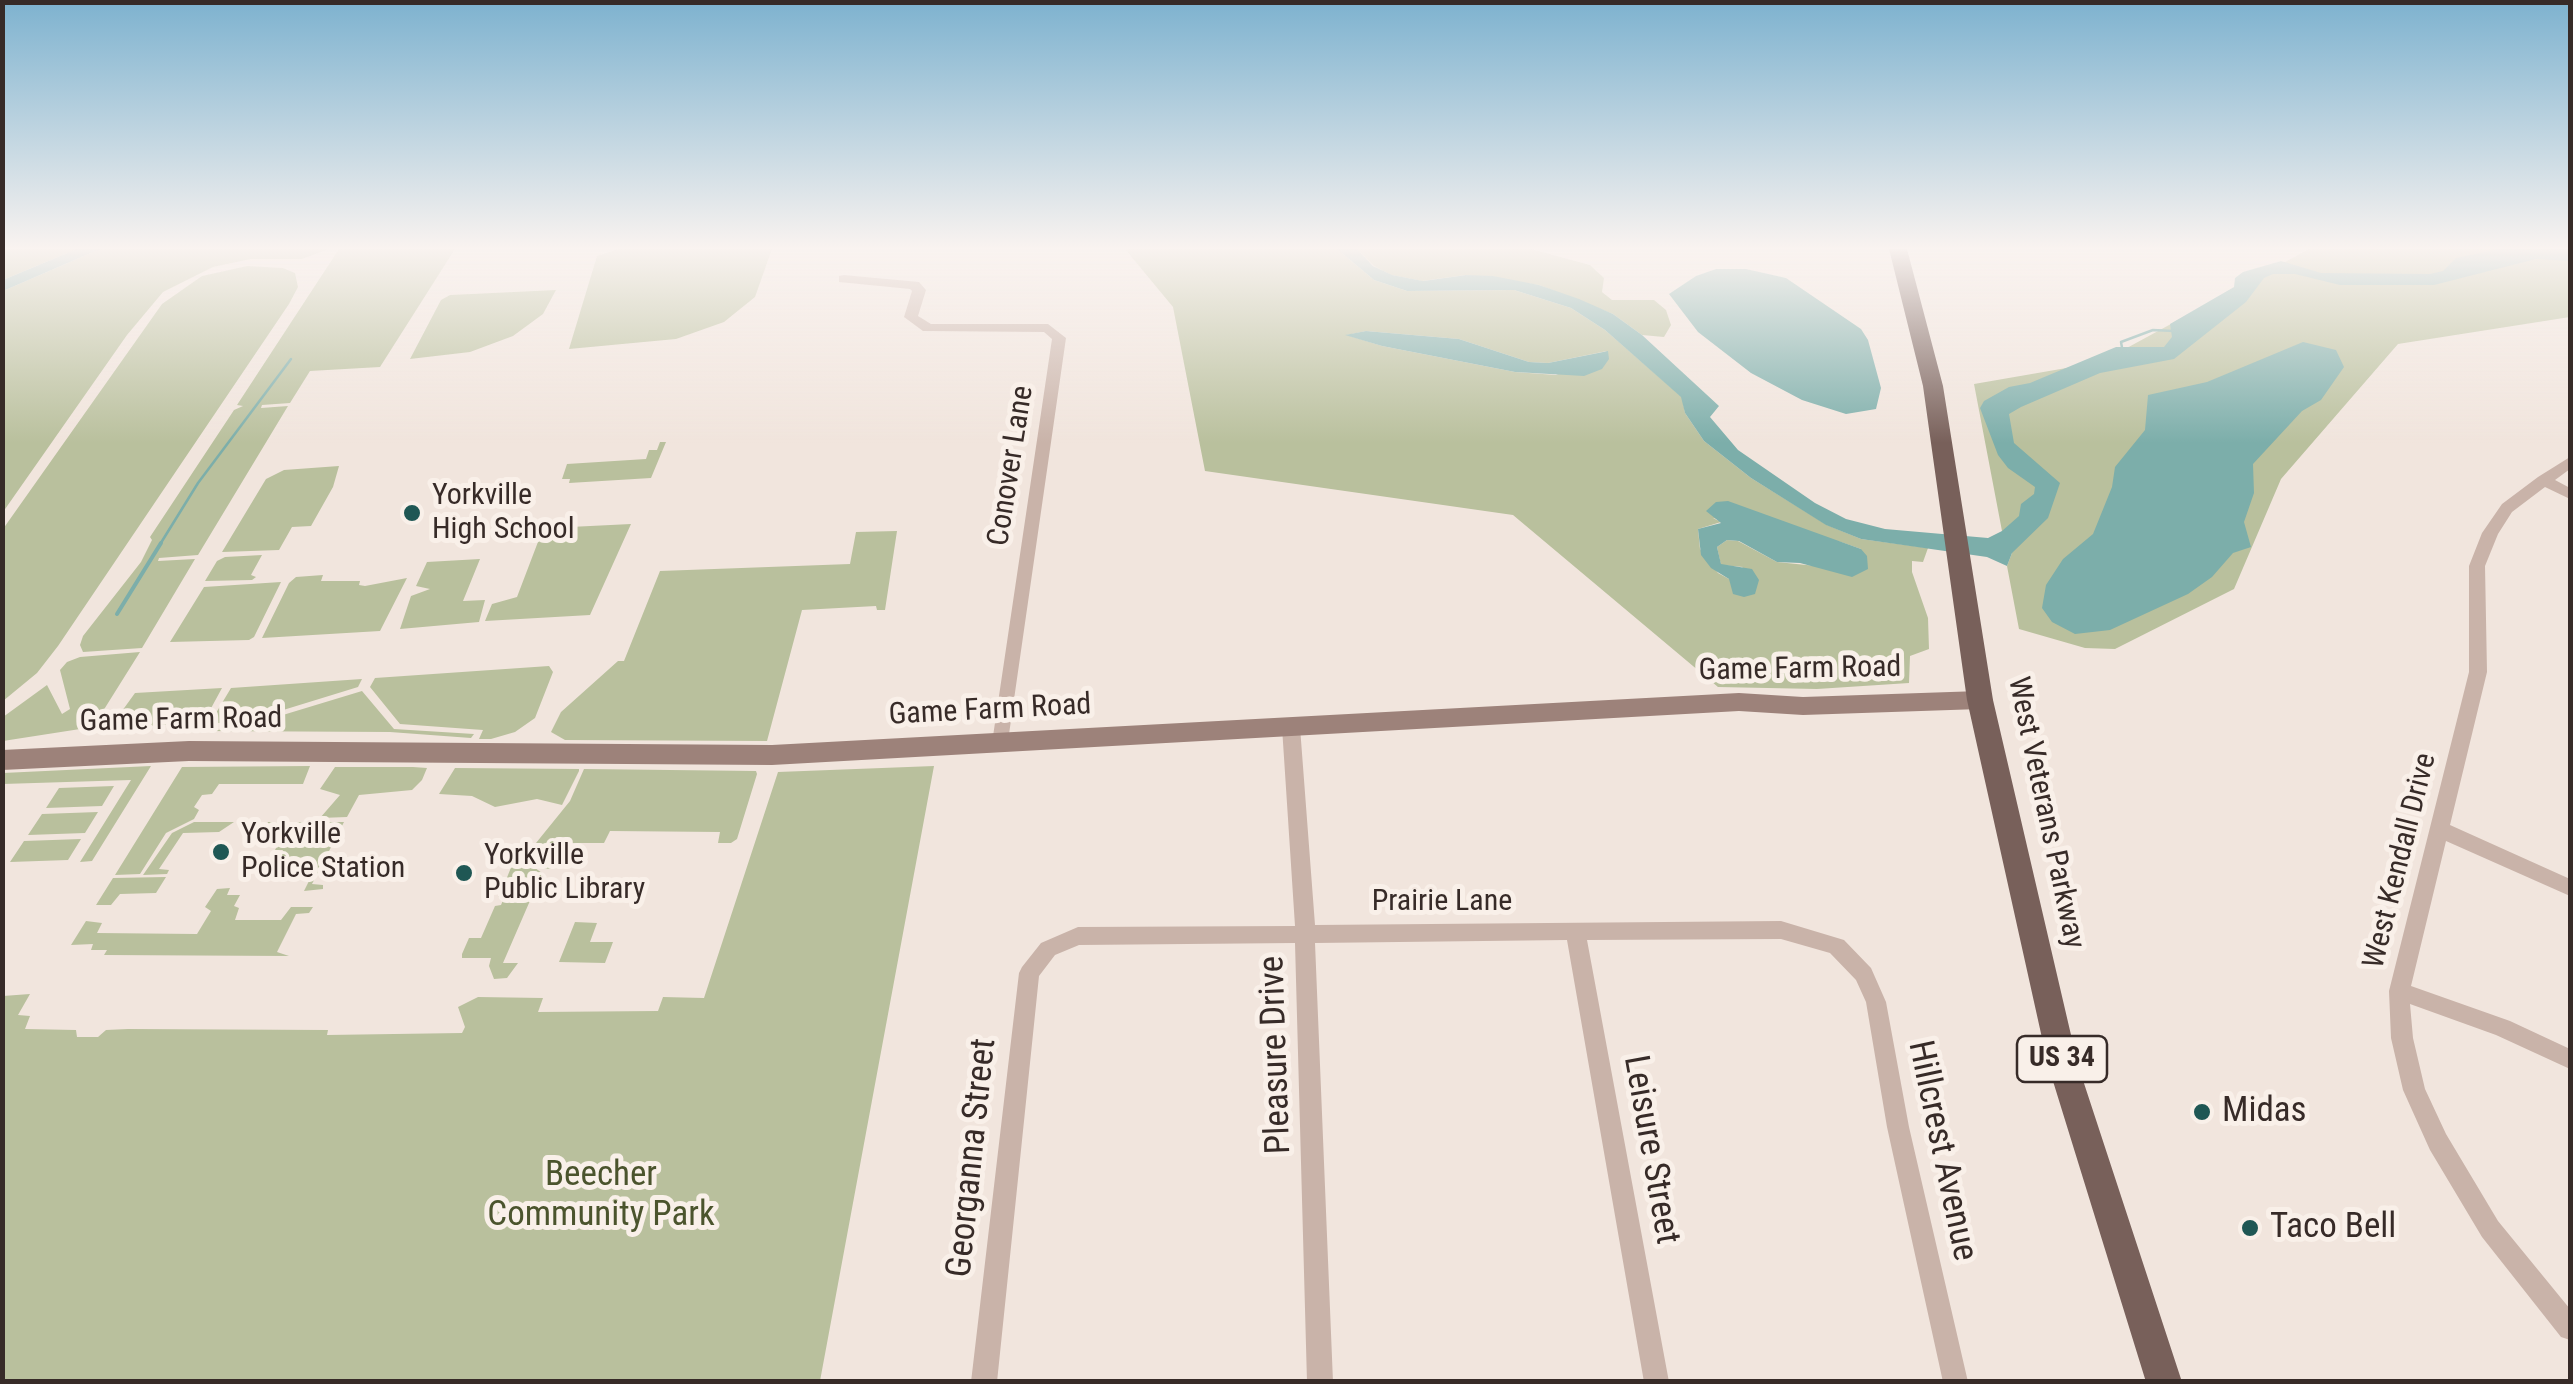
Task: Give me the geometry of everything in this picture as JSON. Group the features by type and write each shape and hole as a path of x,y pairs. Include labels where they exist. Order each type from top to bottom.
{"main road":[{"name":"West Veterans Parkway","path":"1915,314 1933,386 1980,700 2064,1065 2164,1382"}],"street":[{"name":"Conover Lane","path":"912,314 928,328 1048,328 1059,338 1001,744"},
{"name":"West Kendall Drive","path":"2570,462 2508,508 2490,533 2477,566 2478,672 2399,991 2402,1038 2414,1090 2438,1142 2490,1229 2570,1328"},
{"path":"2544,480 2570,494"},
{"name":"Game Farm Road","path":"2,760 188,751 772,754 1739,702 1803,706 1980,700"},
{"name":"Pleasure Drive","path":"1291,727 1305,932 1320,1382"},
{"path":"2439,829 2570,888"},
{"name":"Prairie Lane","path":"1048,949 1078,936 1781,930 1837,946"},
{"name":"Leisure Street","path":"1575,931 1657,1382"},
{"name":"Hillcrest Avenue","path":"1837,946 1864,974 1876,1002 1898,1127 1956,1382"},
{"name":"Georganna Street","path":"984,1382 1029,974 1048,949"},
{"path":"2399,991 2503,1028 2570,1059"}],"green space":[{"path":"3,314 145,314 127,335 3,512"},
{"path":"155,314 283,314 58,646 37,673 3,701 3,529"},
{"path":"297,314 414,314 380,367 310,371 290,403 262,405 261,408 288,406 198,555 159,558 158,561 195,559 142,648 83,652 83,636 141,562 150,537 234,410 243,406 237,405"},
{"path":"434,314 543,314 513,336 470,352 410,359"},
{"path":"580,314 734,314 724,322 676,339 569,349"},
{"path":"1174,314 1580,314 1605,330 1682,397 1685,413 1704,441 1751,478 1827,525 1861,539 1928,548 1923,562 1912,561 1912,572 1928,618 1929,649 1910,656 1909,683 1817,689 1718,687 1513,515 1205,471","holes":["1366,331 1459,339 1529,362 1548,363 1607,351 1556,375 1515,372 1382,346 1347,335","1713,518 1861,549 1816,566 1777,562 1738,541 1727,540 1717,547 1721,565 1743,567 1729,579 1718,573 1700,549 1698,529 1721,522"]},
{"path":"1613,314 1667,314 1671,325 1664,337 1642,335"},
{"path":"2190,314 2570,314 2570,317 2398,344 2281,479 2234,589 2115,649 2085,648 2019,629 2007,566 2012,553 2002,531 1974,384 2101,362"},
{"path":"660,442 666,442 651,478 569,483 570,479 562,479 567,464 646,459 649,450 657,450"},
{"path":"339,466 333,487 311,526 292,527 279,550 222,552 266,479 284,470"},
{"path":"631,524 590,615 485,621 492,604 517,597 541,534 570,527"},
{"path":"897,531 885,610 877,610 876,606 802,610 767,741 565,740 551,732 561,712 618,661 624,661 660,571 850,564 856,532"},
{"path":"262,555 252,580 205,581 217,561 225,557"},
{"path":"480,559 463,601 485,600 479,622 400,629 411,596 430,589 416,586 427,562"},
{"path":"323,575 321,581 360,581 359,585 365,586 407,578 380,631 262,638 289,583 296,577"},
{"path":"281,582 249,640 170,642 204,587"},
{"path":"140,652 93,727 3,741 3,717 47,685 62,714 70,709 60,670 67,662 80,657"},
{"path":"549,666 553,672 535,718 515,732 491,739 479,739 483,730 400,724 370,687 375,678"},
{"path":"362,679 358,687 241,723 210,723 231,688"},
{"path":"222,688 203,723 125,727 122,723 122,711 135,693"},
{"path":"362,691 394,729 474,734 471,738 390,732 205,731 240,728"},
{"path":"151,766 92,861 80,862 131,780 3,784 3,773"},
{"path":"310,766 303,784 219,784 212,794 202,795 194,807 199,810 194,819 166,833 140,874 115,875 182,767"},
{"name":"Beecher Community Park","path":"934,766 820,1381 3,1381 3,996 30,994 18,1015 30,1016 25,1029 76,1030 77,1037 98,1037 106,1030 128,1029 328,1030 327,1035 462,1033 465,1027 458,1007 478,997 543,998 538,1012 658,1011 663,997 704,998 778,772"},
{"path":"335,767 427,768 412,790 359,795 347,817 320,818 340,795 320,789"},
{"path":"455,768 579,771 562,805 537,799 495,807 472,796 439,794"},
{"path":"584,769 757,774 737,839 731,843 718,843 720,832 610,831 604,843 569,843 559,868 543,869 534,862 536,843 570,801"},
{"path":"114,786 102,806 46,808 59,788"},
{"path":"98,812 85,833 28,835 42,814"},
{"path":"194,822 234,822 219,832 183,833 159,869 169,870 167,874 143,875 172,833"},
{"path":"268,822 344,822 312,884 323,885 323,889 304,891 313,873 304,872 312,858 280,857 283,850 275,850 284,833 262,832"},
{"path":"81,839 68,860 10,862 24,841"},
{"path":"532,845 531,865 542,873 503,963 518,963 507,978 494,979 489,966 491,958 462,958 462,954 469,938 481,938 495,906 501,905 504,898 498,897 502,889 509,888 512,881 506,880 512,865 519,865 527,846"},
{"path":"166,877 156,893 120,894 111,905 96,905 113,878"},
{"path":"230,888 227,895 240,895 234,906 239,908 235,920 281,920 291,907 313,907 309,913 296,914 277,952 289,956 104,955 107,950 91,950 93,944 71,945 86,921 102,923 97,933 197,934 211,911 205,907 217,889"},
{"path":"575,922 597,923 590,942 613,942 605,963 559,962"}],"water":[{"path":"1580,314 1612,314 1642,335 1719,406 1710,417 1738,450 1815,503 1846,519 1885,529 1988,538 2019,516 2021,504 2034,494 2035,487 2008,468 1998,455 1980,408 1984,401 2009,387 2030,383 2116,347 2164,347 2172,337 2170,324 2188,314 2231,314 2174,359 2100,373 2009,414 2014,443 2060,483 2048,518 2012,553 2007,566 1987,557 1861,539 1826,525 1751,478 1704,441 1685,413 1681,397 1605,330"},
{"path":"1684,314 1838,314 1861,329 1868,340 1881,388 1876,409 1846,414 1802,400 1751,373 1698,332"},
{"path":"1366,331 1459,339 1529,362 1548,363 1608,351 1609,359 1602,369 1584,376 1515,372 1345,335"},
{"path":"2303,342 2336,350 2344,367 2321,400 2302,411 2253,464 2254,493 2244,522 2251,547 2233,553 2212,577 2188,594 2110,630 2075,634 2052,622 2042,608 2046,585 2063,559 2093,534 2112,487 2115,467 2145,430 2148,395 2207,382"},
{"path":"1728,501 1861,549 1867,556 1868,569 1852,577 1800,563 1777,562 1739,541 1727,540 1717,547 1721,564 1752,569 1759,580 1755,594 1733,594 1729,579 1711,568 1701,555 1698,529 1721,523 1706,511 1716,502"}],"waterway":[{"path":"2123,353 2121,342 2153,330 2174,331"},
{"path":"159,546 198,483 291,359"},
{"path":"117,614 161,543"}],"place":[{"name":"Yorkville High School","path":"412,513"},
{"name":"Yorkville Police Station","path":"221,852"},
{"name":"Yorkville Public Library","path":"464,873"},
{"name":"Midas","path":"2202,1112"},
{"name":"Taco Bell","path":"2250,1228"}]}
